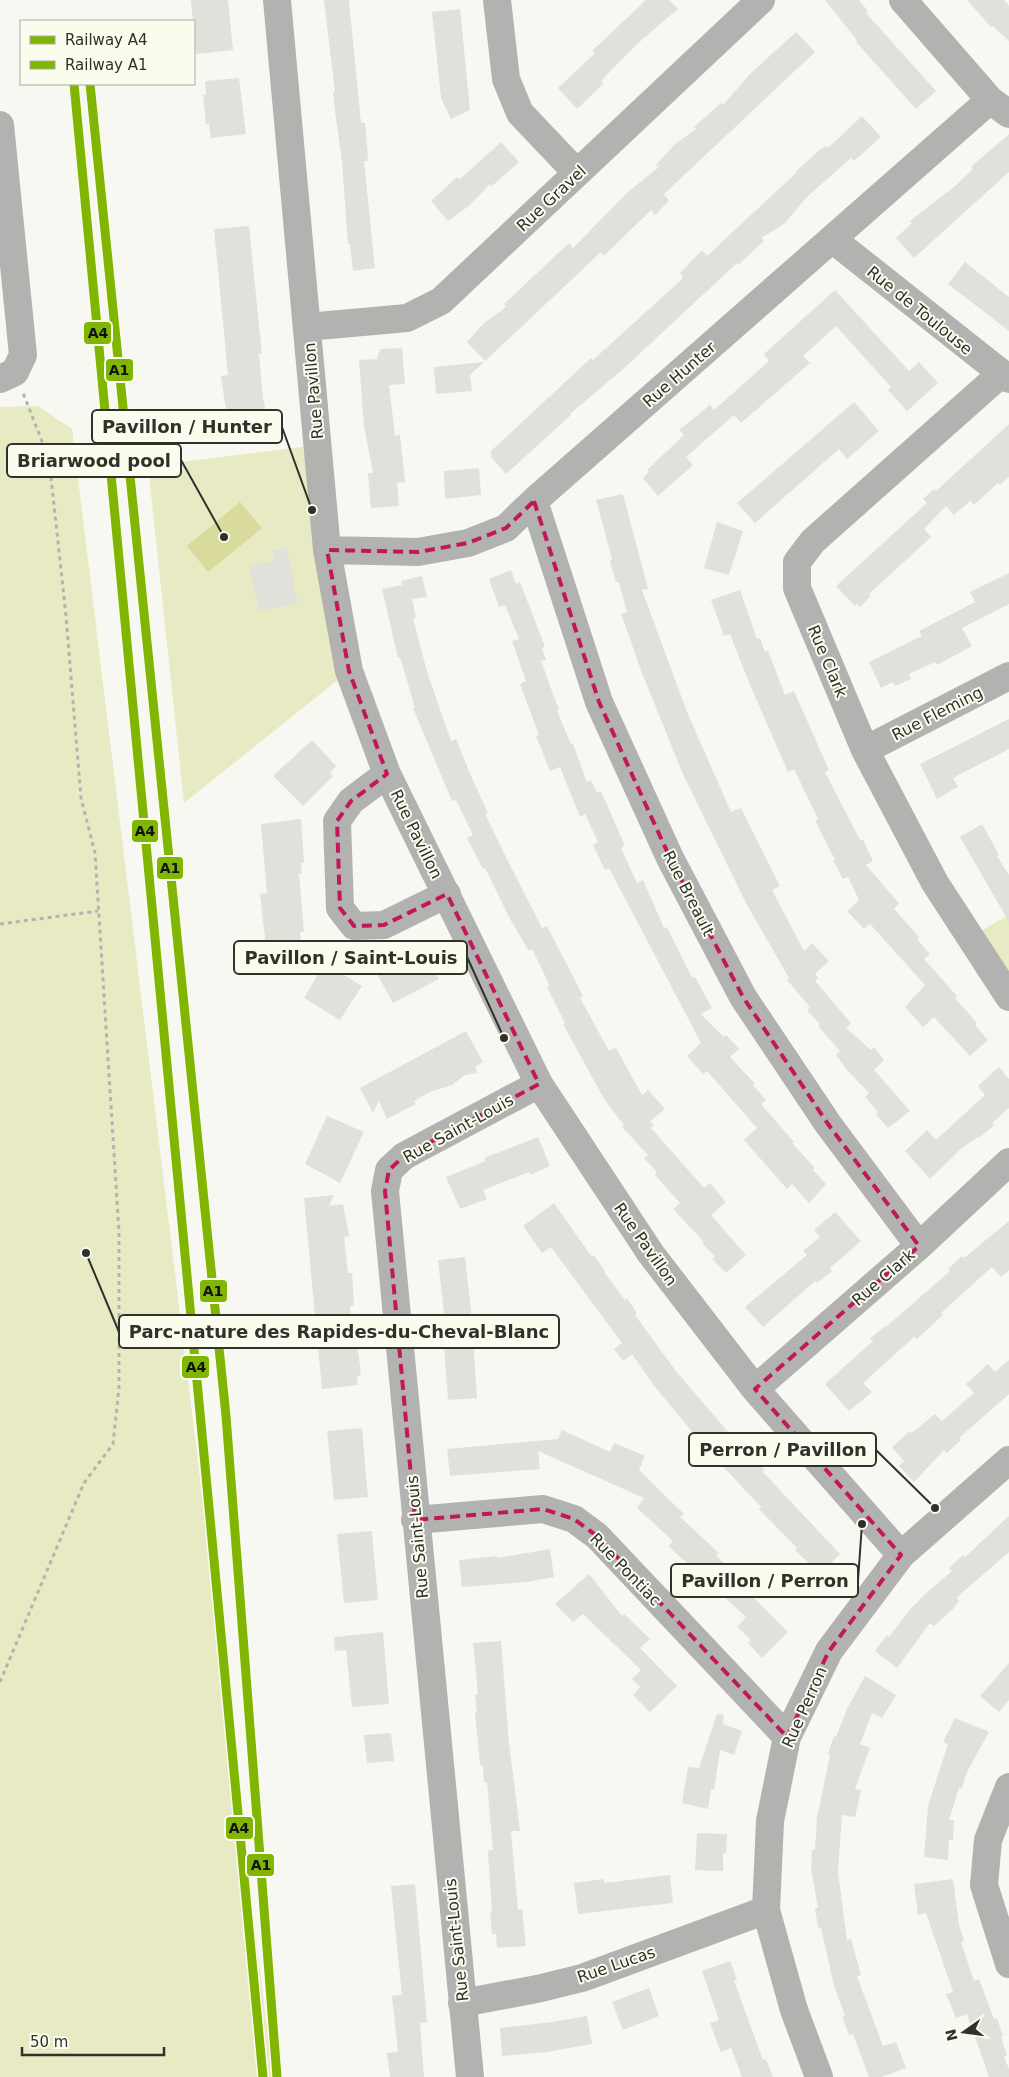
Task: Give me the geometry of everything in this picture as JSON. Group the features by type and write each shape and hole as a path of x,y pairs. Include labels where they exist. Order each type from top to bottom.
{"street":[{"name":"Rue Pavillon","path":"277,0 327,550 350,671 387,774 539,1084 651,1254 755,1389 901,1555"},
{"path":"498,0 506,79 520,113 577,173"},
{"name":"Rue Gravel","path":"307,327 407,318 441,301 761,0"},
{"path":"903,0 999,107"},
{"name":"Rue Hunter","path":"327,550 418,552 468,543 506,528 534,501 832,239 999,107"},
{"path":"0,125 23,355 8,375"},
{"name":"Rue de Toulouse","path":"832,239 1005,377"},
{"name":"Rue Clark","path":"1005,377 813,541 797,562 797,588 865,750 935,883 1009,997"},
{"name":"Rue Breault","path":"534,501 599,702 670,858 743,997 828,1124 919,1246"},
{"name":"Rue Fleming","path":"865,750 1009,676"},
{"name":"Rue Pavillon","path":"387,774 351,801 337,821 340,908 354,926 384,925 447,894"},
{"name":"Rue Saint-Louis","path":"470,2077 415,1520 385,1191 389,1170 404,1156 539,1084"},
{"name":"Rue Clark","path":"755,1389 919,1246 1009,1162"},
{"name":"Rue Perron","path":"819,2077 794,2010 766,1910 770,1821 787,1738 829,1650 901,1555 1009,1460"},
{"name":"Rue Pontiac","path":"415,1520 543,1509 574,1519 597,1536 787,1738"},
{"path":"1009,1787 988,1840 984,1885 1009,1964"},
{"name":"Rue Lucas","path":"462,2003 537,1989 582,1978 766,1910"}],"path":[{"path":"0,1682 84,1483 113,1444 119,1388 119,1232 95,852 81,798 66,616 49,459 8,375"},
{"path":"0,924 98,911"}],"highlighted area":[{"path":"534,501 599,702 670,858 743,997 828,1124 919,1246 755,1389 901,1555 829,1651 787,1737 597,1536 574,1519 543,1509 415,1520 385,1191 389,1170 404,1156 539,1084 447,894 384,925 354,926 340,908 337,821 351,801 387,774 349,671 327,550 418,552 468,543 506,528"}],"shaded area":[{"path":"38,406 72,429 273,2077 0,2077 0,407"},
{"path":"318,445 349,671 184,803 148,466"},
{"path":"240,502 262,528 208,572 187,546"},
{"path":"1009,915 1009,997 969,937"}],"building":[{"path":"191,0 228,0 233,50 196,54 195,20 193,20"},
{"path":"324,0 349,0 361,123 365,123 368,158 367,161 364,161 375,268 353,271 350,244 348,244 342,161"},
{"path":"646,0 669,0 678,9 637,44 601,81 604,83 577,109 558,88 595,53 592,51"},
{"path":"825,0 859,0 868,11 866,13 936,91 916,109 856,42 857,40"},
{"path":"967,0 1004,0 1009,6 1009,41 993,26 991,27"},
{"path":"460,9 470,110 451,119 441,98 432,12"},
{"path":"796,32 815,52 664,194 669,201 655,215 651,210 604,256 601,252 485,361 467,342 484,323 506,307 504,304 569,243 573,248 628,192 659,167 656,165 675,144 696,129 694,127 721,103 723,105 750,74"},
{"path":"239,78 246,134 211,138 209,124 206,124 203,95 206,95 205,81"},
{"path":"862,116 881,137 854,161 851,158 806,198 784,224 761,238 764,241 738,265 737,263 506,474 491,457 491,451 591,358 593,360 681,280 683,277 680,273 702,250 707,256 795,172 822,148 826,146 828,148"},
{"path":"1009,134 1009,172 914,258 896,238 912,223 910,221 955,186 973,169 971,167"},
{"path":"501,142 519,162 492,186 490,184 470,205 448,221 431,201 457,177 460,179"},
{"path":"249,226 262,354 259,354 267,428 229,432 221,376 228,375 214,229"},
{"path":"965,262 1009,297 1009,331 948,284"},
{"path":"835,290 909,371 919,362 938,383 907,411 888,390 891,387 836,326 803,356 810,363 741,423 734,415 686,457 693,465 658,496 643,478 649,472 647,470 684,435 679,430 710,405 714,410 769,361 764,354"},
{"path":"402,348 405,384 389,385 395,436 400,435 405,482 397,483 399,506 371,508 368,473 373,473 364,426 359,360 377,359 380,349"},
{"path":"484,362 470,375 472,391 436,394 434,367"},
{"path":"854,402 879,431 847,459 839,449 755,523 737,503"},
{"path":"1009,424 1009,477 1000,485 998,483 974,505 970,501 954,515 946,506 924,529 931,537 869,594 871,596 860,607 857,604 855,606 836,586 927,503 923,499 934,489 936,491"},
{"path":"479,468 481,495 445,499 444,471"},
{"path":"623,494 648,589 642,590 687,712 731,812 741,808 780,886 772,890 804,951 812,943 829,961 815,974 818,978 815,981 851,1023 846,1028 871,1050 874,1047 884,1060 874,1070 910,1111 888,1128 876,1114 878,1112 865,1097 869,1093 847,1070 836,1055 840,1051 818,1026 820,1024 807,1010 810,1007 787,980 789,978 746,903 682,772 642,673 621,614 627,612 619,582 616,582 610,562 612,559 596,500"},
{"path":"717,522 743,531 729,575 704,568"},
{"path":"287,548 298,603 259,611 249,566 275,561 272,551"},
{"path":"511,570 516,584 520,582 545,647 542,648 546,660 541,661 559,710 557,711 571,744 573,744 587,782 591,780 597,793 601,791 625,846 621,848 637,883 643,880 664,928 667,927 692,978 695,977 712,1008 701,1014 739,1049 730,1057 755,1084 753,1085 766,1100 761,1104 794,1142 792,1143 815,1168 813,1170 826,1184 809,1203 792,1184 787,1189 744,1140 757,1128 707,1071 703,1074 687,1056 701,1043 609,868 605,870 593,845 598,842 585,814 580,817 560,767 550,771 536,736 539,735 520,684 526,681 512,641 519,639 505,605 499,607 489,579"},
{"path":"1009,573 1009,604 962,628 972,646 937,665 935,662 909,674 911,679 895,686 893,682 881,688 869,662 922,636 919,631 975,602 970,592"},
{"path":"422,576 427,597 412,599 416,618 413,618 427,672 451,741 456,739 488,813 485,814 506,857 542,928 547,926 583,996 580,998 609,1051 616,1048 642,1095 648,1090 665,1109 650,1121 654,1125 651,1128 704,1188 710,1183 726,1202 711,1215 746,1255 726,1273 712,1259 715,1257 702,1243 704,1242 673,1209 680,1203 655,1175 657,1172 644,1158 648,1155 622,1127 624,1125 604,1099 563,1024 565,1023 547,987 550,986 532,949 529,951 510,919 485,868 483,869 467,838 473,835 456,800 452,801 413,708 415,708 400,657 398,658 382,589 402,585 401,581"},
{"path":"740,590 757,639 760,638 765,652 768,651 785,695 794,691 829,770 825,772 873,861 866,865 899,903 894,909 919,937 917,939 930,954 924,959 957,996 955,998 977,1023 975,1025 988,1040 970,1056 934,1017 923,1027 905,1007 925,985 870,924 864,929 847,911 859,900 848,877 843,879 833,860 835,860 815,820 818,819 794,769 788,772 730,634 724,636 711,600"},
{"path":"1009,719 1009,749 953,778 958,787 937,799 920,764"},
{"path":"312,740 336,766 330,773 333,776 303,806 273,776"},
{"path":"301,819 304,863 301,863 302,874 299,874 304,932 300,932 301,942 266,946 260,894 267,893 261,824"},
{"path":"982,824 999,855 997,856 1009,875 1009,922 960,837"},
{"path":"422,947 439,979 393,1003 376,972 386,961 398,958 408,949"},
{"path":"323,966 329,966 362,986 340,1020 304,998"},
{"path":"466,1031 483,1062 475,1067 478,1073 465,1075 452,1085 430,1092 414,1101 416,1104 387,1119 379,1101 373,1113 360,1088"},
{"path":"999,1067 1009,1079 1009,1108 992,1123 994,1125 979,1138 962,1148 930,1179 905,1151 927,1130 936,1140 985,1095 978,1086"},
{"path":"327,1116 364,1132 340,1183 305,1164"},
{"path":"538,1137 550,1166 530,1175 529,1172 483,1190 487,1199 460,1209 446,1177 486,1161 484,1158"},
{"path":"334,1195 329,1206 343,1204 349,1236 344,1237 348,1273 352,1273 354,1305 350,1306 354,1342 357,1342 361,1375 357,1376 358,1385 322,1389 304,1198"},
{"path":"554,1203 592,1257 594,1255 625,1300 627,1298 637,1313 635,1315 675,1370 736,1441 765,1470 762,1471 840,1554 820,1574 795,1550 797,1548 759,1509 761,1507 717,1460 715,1462 702,1448 704,1446 655,1387 632,1354 623,1361 614,1349 622,1343 551,1247 542,1253 523,1226"},
{"path":"835,1212 861,1241 830,1268 832,1271 817,1283 815,1281 763,1327 745,1307 807,1255 803,1251 820,1237 814,1230"},
{"path":"1009,1221 1009,1270 1001,1277 992,1267 941,1313 943,1315 917,1339 914,1337 863,1383 872,1392 849,1411 825,1384 873,1341 870,1339 950,1271 948,1269 962,1256 964,1258"},
{"path":"465,1257 477,1398 448,1400 443,1331 444,1313 438,1260"},
{"path":"1009,1360 1009,1394 959,1438 961,1440 947,1453 944,1450 914,1482 899,1466 904,1461 892,1447 910,1431 912,1433 935,1414 942,1421 974,1393 966,1384 988,1364 995,1372"},
{"path":"362,1428 368,1497 334,1500 327,1431"},
{"path":"562,1430 610,1452 614,1443 645,1456 639,1470 684,1514 680,1517 719,1553 716,1556 753,1588 749,1593 788,1632 762,1658 748,1643 751,1640 737,1627 746,1617 668,1546 673,1541 637,1508 644,1498 538,1451 540,1469 450,1476 447,1449 558,1439"},
{"path":"1009,1516 1009,1552 956,1598 959,1601 953,1609 934,1626 930,1623 897,1668 875,1651 887,1635 889,1637 924,1595 952,1571 949,1568 963,1555 965,1557"},
{"path":"372,1531 378,1600 344,1603 337,1534"},
{"path":"550,1549 554,1577 527,1582 462,1587 459,1560 497,1556 497,1558"},
{"path":"589,1574 622,1616 624,1614 650,1639 640,1648 677,1686 650,1712 633,1695 640,1687 632,1679 641,1670 583,1614 573,1622 555,1604"},
{"path":"383,1632 389,1704 352,1707 346,1650 335,1651 334,1637"},
{"path":"501,1641 509,1743 520,1831 511,1831 518,1910 522,1909 526,1946 497,1948 496,1934 492,1934 490,1912 492,1912 488,1854 489,1850 493,1850 487,1782 484,1782 483,1765 480,1765 475,1712 477,1712 475,1695 478,1694 473,1643"},
{"path":"1009,1663 1009,1700 999,1712 980,1696"},
{"path":"865,1676 896,1695 882,1718 872,1713 860,1744 870,1748 855,1789 861,1790 855,1817 842,1815 838,1872 847,1940 851,1939 861,1975 857,1976 883,2046 896,2042 906,2068 882,2077 869,2077 853,2034 849,2035 842,2017 845,2016 834,1986 821,1928 818,1928 815,1908 818,1908 811,1869 812,1850 815,1850 817,1818 830,1755 828,1754 834,1736 836,1737 847,1709"},
{"path":"717,1714 724,1715 723,1724 742,1731 734,1755 720,1750 714,1790 711,1789 708,1809 682,1803 688,1767 699,1768"},
{"path":"955,1718 989,1732 967,1772 962,1788 959,1788 949,1820 954,1820 953,1840 949,1840 948,1860 924,1857 928,1806 948,1744 943,1742"},
{"path":"391,1733 394,1761 367,1763 364,1735"},
{"path":"697,1833 727,1834 726,1853 723,1853 723,1871 695,1870"},
{"path":"670,1875 673,1903 578,1914 574,1883 604,1879 604,1883"},
{"path":"953,1879 959,1925 964,1940 961,1942 974,1981 979,1979 994,2019 997,2018 1007,2055 1004,2057 1009,2069 1009,2077 989,2077 967,2014 956,2018 946,1994 953,1992 926,1913 918,1915 914,1884"},
{"path":"415,1884 427,2022 420,2023 424,2077 390,2077 387,2053 398,2052 392,1996 402,1995 391,1886"},
{"path":"730,1961 737,1979 734,1981 763,2060 766,2059 773,2077 742,2077 731,2048 721,2052 715,2037 710,2023 719,2020 702,1971"},
{"path":"649,1988 659,2016 623,2030 612,2002"},
{"path":"587,2016 592,2044 547,2052 502,2056 500,2028"}],"rail line":[{"name":"A4","path":"74,85 263,2077"},
{"name":"A1","path":"90,85 226,1416 277,2077"}],"place":[{"name":"Pavillon / Hunter","path":"312,510"},
{"name":"Briarwood pool","path":"224,537"},
{"name":"Pavillon / Saint-Louis","path":"504,1038"},
{"name":"Parc-nature des Rapides-du-Cheval-Blanc","path":"86,1253"},
{"name":"Perron / Pavillon","path":"935,1508"},
{"name":"Pavillon / Perron","path":"862,1524"}]}
